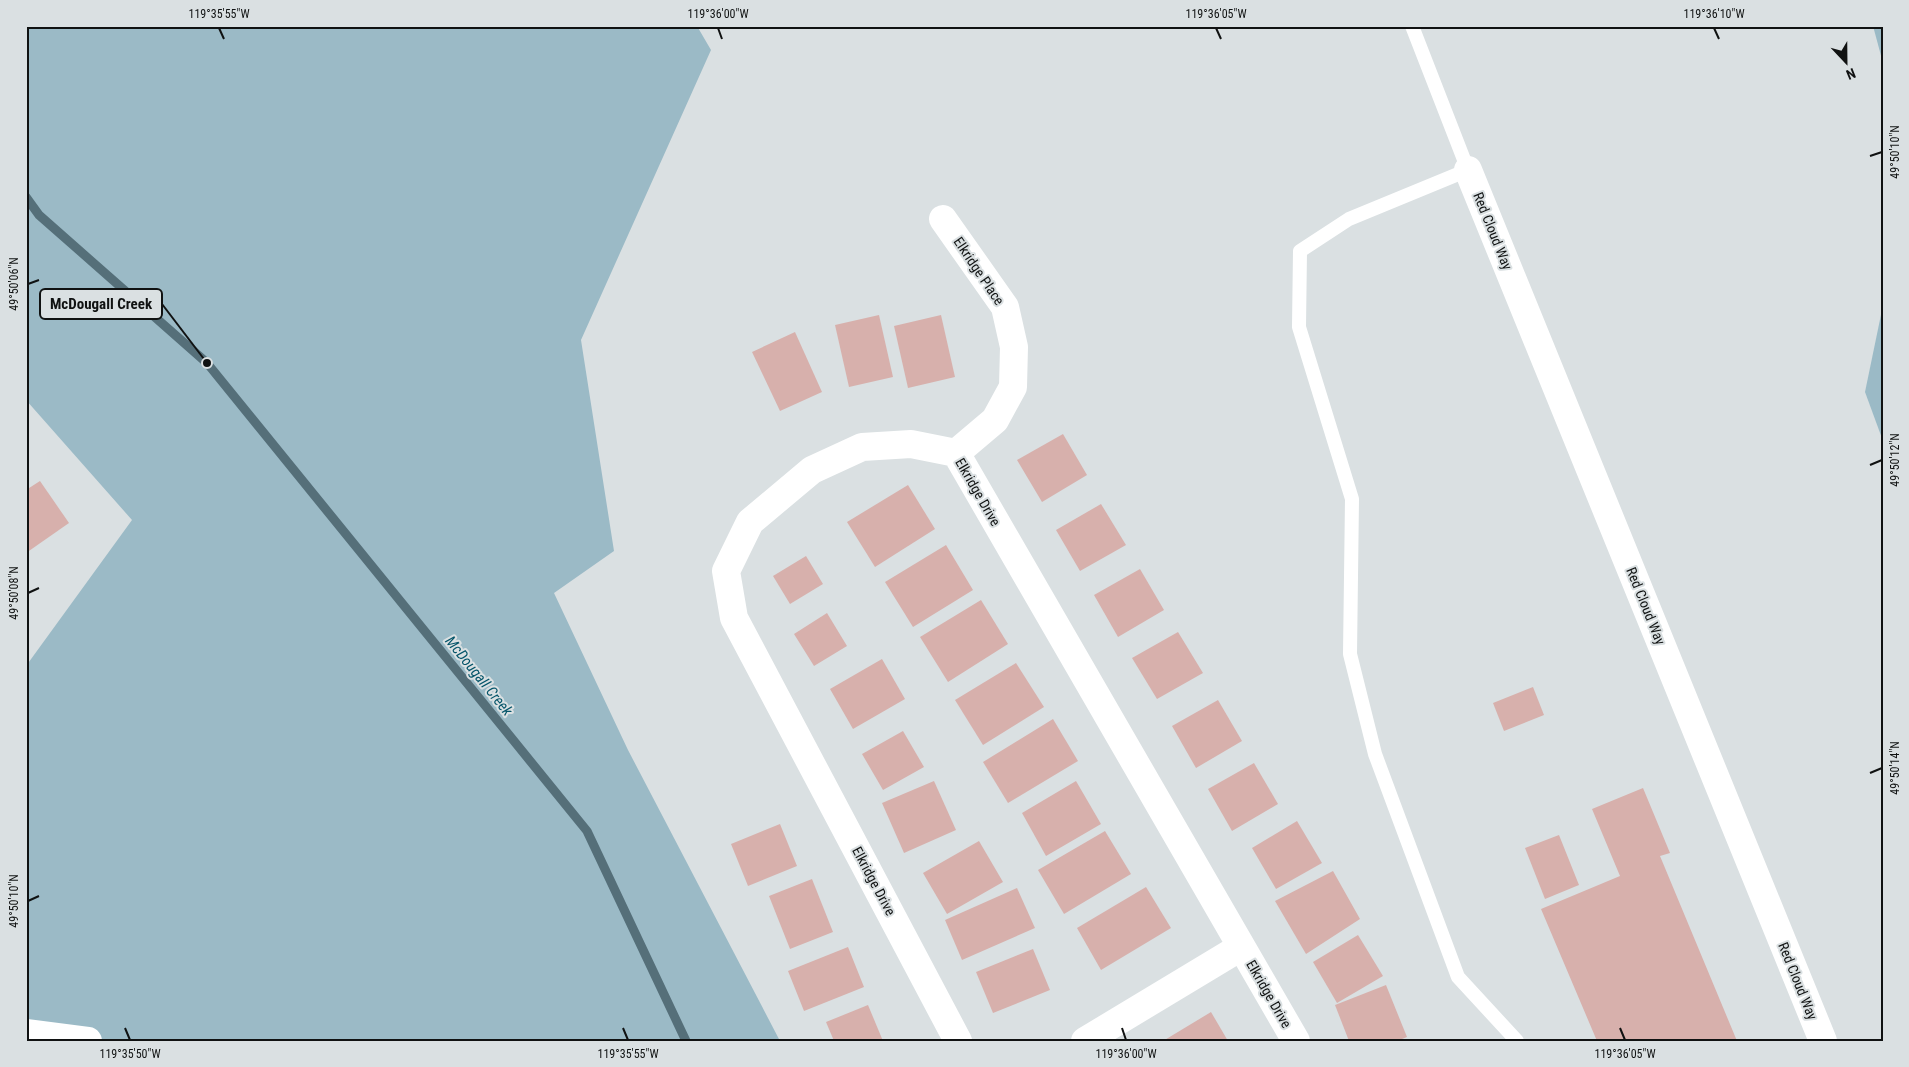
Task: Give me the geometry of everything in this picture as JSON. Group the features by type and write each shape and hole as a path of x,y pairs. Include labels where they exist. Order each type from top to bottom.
{"street":[{"name":"Red Cloud Way","path":"1468,170 1823,1041"},
{"name":"Elkridge Place","path":"943,219 1005,307 1014,347 1013,387 995,420 956,453"},
{"name":"Elkridge Drive","path":"958,1041 734,618 726,571 750,522 812,470 862,447 912,444 956,453 1296,1041"},
{"name":"Elkridge Drive","path":"1085,1041 1242,947"},
{"path":"26,1033 88,1041"}],"lane":[{"path":"1412,26 1468,170 1349,219 1300,251 1299,327 1352,499 1350,654 1375,754 1458,977 1518,1041"}],"shaded area":[{"path":"26,26 697,26 711,50 581,340 614,551 554,593 628,750 780,1041 26,1041 26,666 132,520 26,400"},
{"path":"1873,26 1883,26 1883,63"},
{"path":"1883,305 1883,441 1865,392"}],"building":[{"path":"879,315 893,377 849,387 835,325"},
{"path":"941,315 955,377 908,388 894,326"},
{"path":"795,332 822,392 780,411 752,352"},
{"path":"1063,434 1087,475 1042,502 1017,460"},
{"path":"40,481 69,523 26,553 26,490"},
{"path":"908,485 935,529 875,567 847,522"},
{"path":"1101,504 1126,545 1080,571 1056,530"},
{"path":"946,545 973,590 913,627 885,582"},
{"path":"806,556 823,584 790,604 773,576"},
{"path":"1140,569 1164,610 1118,637 1094,595"},
{"path":"981,600 1008,644 948,682 920,637"},
{"path":"827,613 847,646 814,666 794,634"},
{"path":"1178,632 1203,673 1157,699 1132,658"},
{"path":"882,659 905,699 853,729 830,689"},
{"path":"1016,663 1044,707 983,745 955,700"},
{"path":"1533,687 1544,715 1504,731 1493,703"},
{"path":"1218,700 1242,741 1196,768 1172,726"},
{"path":"1053,719 1078,761 1008,803 983,762"},
{"path":"903,731 924,767 883,790 862,754"},
{"path":"1254,763 1278,804 1232,831 1208,789"},
{"path":"934,781 956,830 904,853 882,803"},
{"path":"1076,781 1101,824 1046,856 1022,813"},
{"path":"1643,788 1670,853 1660,856 1737,1041 1597,1041 1541,909 1620,876 1592,809"},
{"path":"1297,821 1322,863 1276,889 1252,848"},
{"path":"780,824 797,866 748,886 731,844"},
{"path":"1105,831 1131,874 1064,914 1038,870"},
{"path":"1559,835 1579,885 1545,899 1525,848"},
{"path":"979,841 1003,882 947,914 923,873"},
{"path":"1333,871 1360,919 1306,954 1275,901"},
{"path":"812,879 833,932 790,949 769,896"},
{"path":"1146,887 1171,928 1101,970 1077,928"},
{"path":"1017,888 1035,928 962,960 945,920"},
{"path":"1358,935 1383,976 1337,1003 1313,962"},
{"path":"848,947 864,987 804,1011 788,971"},
{"path":"1033,949 1050,990 993,1013 976,972"},
{"path":"1386,985 1407,1037 1397,1041 1349,1041 1335,1005"},
{"path":"868,1005 883,1041 834,1041 826,1022"},
{"path":"1211,1012 1228,1041 1163,1041"}],"waterway":[{"name":"McDougall Creek","path":"26,197 39,215 207,363 587,831 686,1041"}],"place":[{"name":"McDougall Creek","path":"207,363"}]}
